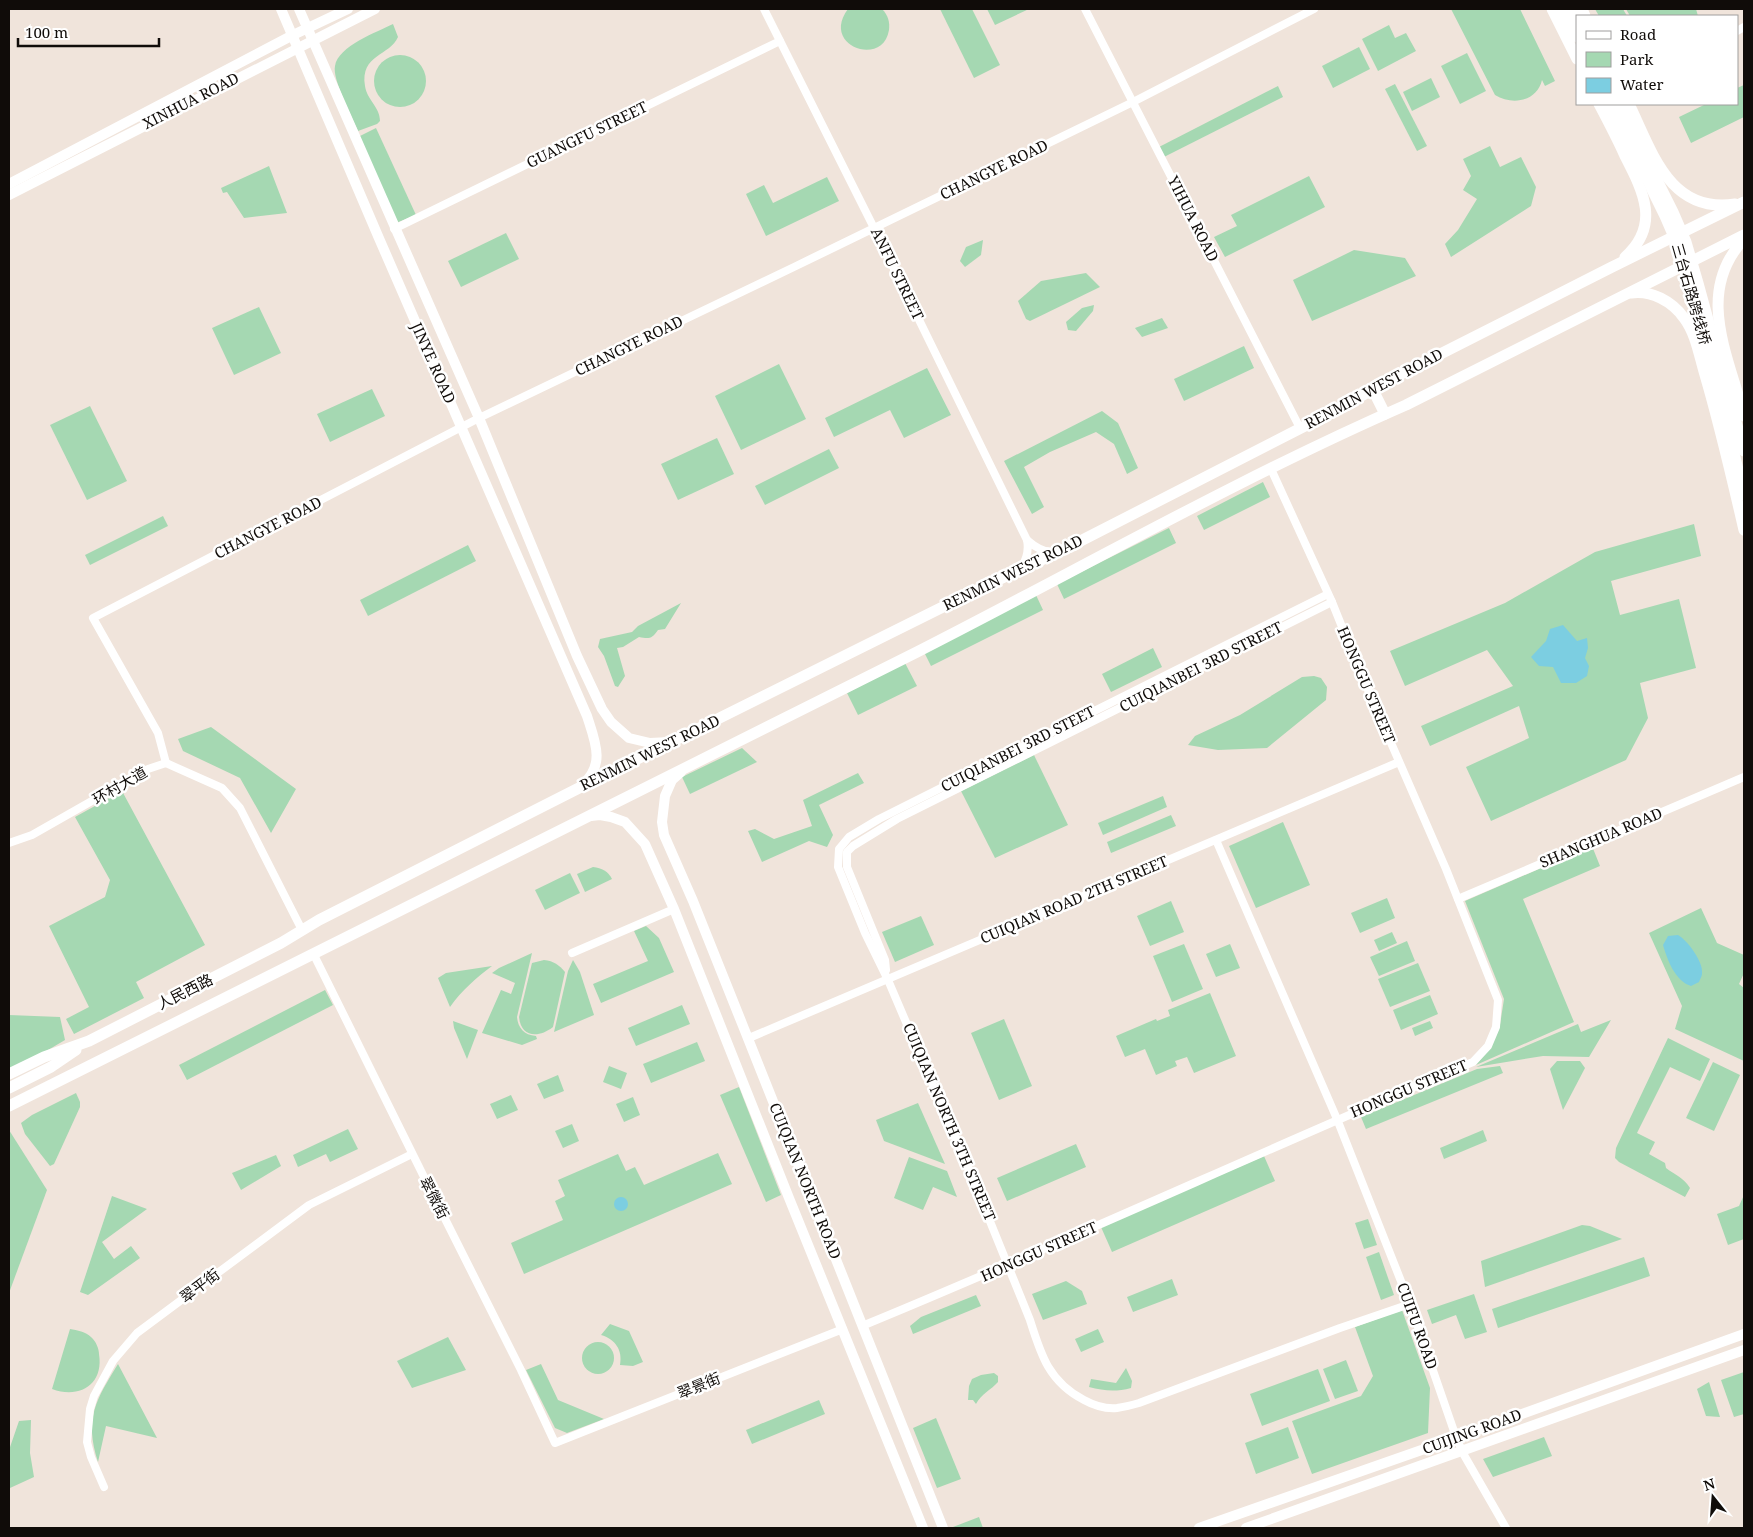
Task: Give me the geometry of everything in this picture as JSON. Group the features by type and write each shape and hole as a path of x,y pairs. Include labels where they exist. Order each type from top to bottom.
{"main road":[{"name":"JINYE ROAD","path":"281,9 587,716 597,752 596,764 594,772 588,780 577,789"},
{"name":"JINYE ROAD","path":"298,9 479,418 577,656 602,709 611,722 629,738 650,743 676,741"},
{"name":"XINHUA ROAD","path":"9,184 293,35 348,9"},
{"name":"XINHUA ROAD","path":"9,195 375,9"},
{"path":"1552,9 1576,57"},
{"path":"1563,9 1576,35"},
{"path":"1600,105 1640,184 1646,206 1646,224 1643,234 1634,249 1612,267"},
{"name":"三台石路跨线桥","path":"1610,105 1678,246 1724,411 1744,495"},
{"name":"三台石路跨线桥","path":"1620,105 1686,242 1744,451"},
{"path":"1629,105 1663,173 1678,189 1697,200 1715,204 1724,205 1744,202"},
{"name":"RENMIN WEST ROAD","path":"282,943 302,930 577,789 976,591 1061,551 1612,267 1744,202"},
{"name":"RENMIN WEST ROAD","path":"292,963 918,652 1047,583 1352,428 1385,414 1744,235"},
{"path":"1744,239 1732,254 1720,280 1718,297 1719,324 1744,416"},
{"path":"1625,295 1636,292 1647,294 1656,296 1671,304 1685,319 1693,332 1716,412 1744,530"},
{"path":"1373,390 1385,414"},
{"name":"CUIQIAN NORTH ROAD","path":"688,767 672,780 668,789 662,812 664,835 748,1038 943,1528"},
{"name":"CUIQIAN NORTH ROAD","path":"588,817 600,815 618,818 630,826 645,844 674,909 923,1528"},
{"name":"人民西路","path":"9,1074 44,1057 89,1041 282,943"},
{"name":"人民西路","path":"9,1106 292,963"},
{"name":"人民西路","path":"9,1088 51,1067 89,1041"},
{"name":"人民西路","path":"9,1113 50,1092 99,1061"},
{"name":"CUIJING ROAD","path":"1199,1528 1744,1334"},
{"name":"CUIJING ROAD","path":"1246,1528 1744,1350"}],"street":[{"name":"ANFU STREET","path":"764,9 1027,540"},
{"name":"YIHUA ROAD","path":"1085,9 1300,428"},
{"name":"CHANGYE ROAD","path":"166,763 158,733 94,618 479,418 1133,102 1314,9"},
{"name":"GUANGFU STREET","path":"394,229 780,41"},
{"name":"HONGGU STREET","path":"862,1326 1009,1265 1337,1119 1473,1062 1488,1046 1496,1027 1498,1000 1458,899 1332,602 1271,469"},
{"path":"1027,540 1049,552 1061,551"},
{"path":"1020,570 1028,553 1027,540"},
{"name":"CUIQIANBEI 3RD STEET","path":"888,980 865,933 838,867 839,850 849,837 912,802 1328,594"},
{"name":"CUIQIANBEI 3RD STREET","path":"888,980 885,960 847,867 847,852 853,846 902,817 1332,602"},
{"name":"CUIQIAN ROAD 2TH STREET","path":"748,1038 1399,762"},
{"name":"环村大道","path":"9,843 32,836 148,769 166,763 222,788 240,808 302,930"},
{"name":"SHANGHUA ROAD","path":"1458,899 1744,777"},
{"name":"CUIFU ROAD","path":"1216,840 1337,1119 1410,1304 1456,1437 1506,1528"},
{"path":"572,953 674,909"},
{"name":"翠微街","path":"313,953 521,1370 555,1443"},
{"name":"CUIQIAN NORTH 3TH STREET","path":"888,980 1009,1265 1048,1368 1060,1384 1074,1394 1094,1405 1115,1408 1139,1403 1410,1304"},
{"name":"翠平街","path":"104,1487 91,1457 87,1442 90,1409 94,1396 113,1361 137,1333 310,1206 412,1154"},
{"name":"翠景街","path":"555,1443 843,1329"}],"green space":[{"path":"848,9 882,9 887,16 889,24 889,30 884,42 876,48 866,50 856,48 847,42 842,33 841,22"},
{"path":"940,9 972,9 1000,65 974,78"},
{"path":"987,9 1029,9 995,25"},
{"path":"1451,9 1520,9 1555,81 1545,86 1542,80 1535,93 1523,100 1509,100 1495,95"},
{"path":"1595,9 1623,9 1626,15 1598,15"},
{"path":"1626,9 1696,9 1698,15 1629,15"},
{"path":"393,24 398,37 389,48 371,61 365,75 366,91 378,112 380,121 358,131 339,89 335,66 343,52 350,46"},
{"path":"1389,25 1395,38 1406,33 1416,51 1378,71 1362,39"},
{"path":"1359,47 1370,69 1333,88 1322,66"},
{"path":"1467,53 1486,91 1460,104 1441,66"},
{"path":"400,55 410,57 418,63 424,71 426,81 424,91 418,99 410,105 400,107 390,105 382,99 376,91 374,81 376,71 382,63 390,57"},
{"path":"1431,78 1440,97 1412,111 1403,92"},
{"path":"1395,84 1427,146 1417,151 1385,89"},
{"path":"1744,85 1744,117 1691,143 1679,117 1704,105 1738,105 1738,88"},
{"path":"1278,86 1283,97 1164,157 1159,147"},
{"path":"376,128 416,215 396,223 358,137"},
{"path":"1490,146 1500,167 1521,157 1536,187 1531,206 1451,257 1445,244 1458,230 1477,199 1463,190 1471,176 1463,159"},
{"path":"269,166 287,213 244,218 227,192 223,193 221,188"},
{"path":"1309,176 1325,207 1225,257 1214,237 1237,226 1231,215"},
{"path":"827,177 839,201 766,236 746,194 764,185 773,203"},
{"path":"506,233 519,259 461,287 448,261"},
{"path":"983,240 981,255 965,267 960,261 966,247"},
{"path":"1354,250 1405,258 1416,276 1312,321 1293,280"},
{"path":"1086,273 1100,287 1030,321 1026,319 1018,301 1041,281"},
{"path":"1094,305 1093,311 1076,331 1068,330 1066,322 1082,308"},
{"path":"259,307 281,353 234,375 212,328"},
{"path":"1162,318 1168,328 1142,337 1135,328"},
{"path":"1244,346 1254,368 1184,401 1174,379"},
{"path":"779,364 806,419 741,450 715,396"},
{"path":"927,368 951,415 904,438 890,410 834,437 825,418"},
{"path":"372,389 385,416 330,442 317,414"},
{"path":"90,406 127,481 87,500 50,425"},
{"path":"1102,411 1118,423 1138,468 1127,474 1114,444 1096,432 1050,452 1024,467 1044,507 1032,514 1004,461"},
{"path":"717,438 734,474 678,500 661,464"},
{"path":"829,449 839,468 765,505 755,486"},
{"path":"1263,482 1270,497 1204,530 1197,516"},
{"path":"163,516 168,526 90,565 85,555"},
{"path":"1694,524 1701,556 1611,581 1620,615 1679,599 1696,668 1640,683 1648,718 1626,760 1491,821 1466,767 1529,738 1519,706 1430,746 1421,726 1513,686 1487,650 1405,686 1390,651 1505,603 1595,552"},
{"path":"1169,528 1176,543 1064,599 1057,584"},
{"path":"468,545 476,561 368,616 360,600"},
{"path":"1036,595 1043,610 931,666 924,652"},
{"path":"681,603 665,629 658,630 650,638 639,637 623,647 617,648 625,676 618,687 615,686 604,656 598,647 600,639 632,632 638,626"},
{"path":"1153,648 1162,667 1111,692 1102,674"},
{"path":"905,663 917,686 858,715 847,693"},
{"path":"1314,676 1321,678 1327,687 1326,700 1267,748 1218,750 1188,745 1195,736 1240,715 1302,677"},
{"path":"211,727 296,789 271,833 240,778 183,751 178,739"},
{"path":"742,748 757,762 690,794 682,777"},
{"path":"1034,755 1068,825 995,858 961,791"},
{"path":"858,773 864,783 819,805 833,835 827,847 809,841 762,862 748,831 755,829 774,839 812,826 803,800"},
{"path":"122,791 205,945 136,982 144,998 74,1034 66,1019 89,1007 49,926 105,897 110,880 75,817"},
{"path":"1163,796 1167,807 1103,835 1098,823"},
{"path":"1171,815 1176,826 1111,853 1107,842"},
{"path":"1283,822 1310,885 1256,908 1229,846"},
{"path":"1592,846 1600,866 1523,899 1574,1022 1476,1065 1491,1047 1500,1025 1504,999 1465,901"},
{"path":"593,867 604,870 612,879 585,892 577,874"},
{"path":"570,873 580,893 545,910 535,890"},
{"path":"1387,898 1395,918 1360,933 1351,913"},
{"path":"1171,901 1184,932 1150,946 1137,916"},
{"path":"1701,908 1717,943 1744,955 1744,973 1739,984 1744,988 1744,1061 1675,1029 1682,1006 1649,933"},
{"path":"921,916 934,945 895,962 882,932"},
{"path":"646,926 659,938 674,972 601,1003 593,984 648,961 634,931"},
{"path":"1392,932 1397,943 1379,951 1374,940"},
{"path":"1407,941 1415,961 1379,976 1370,957"},
{"path":"1184,944 1203,989 1172,1002 1153,956"},
{"path":"1230,944 1240,968 1216,977 1206,954"},
{"path":"532,953 517,1017 522,1030 536,1036 537,1039 522,1045 482,1033 501,990 511,994 515,983 492,973"},
{"path":"544,960 551,961 565,972 553,1027 542,1033 532,1034 523,1029 519,1017 532,963"},
{"path":"573,960 580,972 594,1015 554,1032 568,971"},
{"path":"1418,963 1430,991 1390,1007 1378,979"},
{"path":"492,966 459,995 450,1007 438,978 446,973"},
{"path":"325,990 333,1005 187,1080 179,1065"},
{"path":"1210,993 1236,1056 1194,1073 1187,1057 1175,1061 1177,1066 1156,1075 1145,1049 1125,1057 1116,1036 1156,1019 1157,1021 1170,1016 1168,1010"},
{"path":"1430,995 1438,1014 1401,1030 1393,1010"},
{"path":"682,1005 690,1024 636,1046 628,1028"},
{"path":"9,1015 60,1017 65,1040 9,1073"},
{"path":"1004,1019 1032,1086 999,1100 971,1033"},
{"path":"1611,1020 1589,1057 1543,1056 1476,1067 1578,1024 1581,1032"},
{"path":"453,1021 478,1030 467,1059 454,1028"},
{"path":"1430,1021 1433,1028 1415,1036 1412,1028"},
{"path":"1668,1038 1710,1059 1700,1081 1670,1067 1637,1133 1655,1142 1649,1154 1665,1163 1666,1168 1682,1179 1690,1188 1685,1197 1619,1162 1615,1158 1616,1148"},
{"path":"697,1042 705,1061 651,1083 643,1064"},
{"path":"1557,1061 1580,1061 1585,1068 1563,1110 1550,1069"},
{"path":"1713,1062 1740,1075 1714,1131 1686,1118"},
{"path":"609,1066 627,1073 621,1089 603,1082"},
{"path":"1500,1066 1503,1073 1366,1129 1361,1117 1477,1069"},
{"path":"558,1075 564,1091 544,1099 537,1084"},
{"path":"739,1087 781,1195 766,1202 720,1095"},
{"path":"76,1093 80,1107 54,1164 50,1166 25,1134 21,1123 32,1115"},
{"path":"511,1095 518,1110 497,1119 490,1104"},
{"path":"633,1097 640,1115 624,1122 616,1104"},
{"path":"918,1103 945,1164 884,1141 876,1120"},
{"path":"572,1124 579,1141 563,1148 555,1131"},
{"path":"348,1129 358,1149 330,1162 326,1154 298,1167 293,1155"},
{"path":"9,1130 47,1190 9,1293"},
{"path":"1483,1130 1487,1141 1444,1159 1440,1148"},
{"path":"1076,1144 1086,1167 1007,1201 997,1178"},
{"path":"718,1153 732,1184 524,1274 511,1243 563,1220 555,1201 565,1196 558,1180 618,1154 626,1171 635,1167 644,1185"},
{"path":"276,1155 281,1166 241,1190 232,1173"},
{"path":"1264,1156 1275,1181 1112,1252 1101,1227"},
{"path":"909,1157 947,1171 957,1197 933,1187 923,1210 894,1198"},
{"path":"1744,1195 1744,1239 1728,1245 1717,1214 1739,1206"},
{"path":"112,1196 147,1209 102,1242 114,1259 131,1246 140,1258 88,1295 80,1292"},
{"path":"1368,1219 1377,1245 1364,1249 1355,1223"},
{"path":"1582,1225 1590,1226 1622,1239 1485,1287 1481,1261"},
{"path":"1379,1252 1394,1295 1381,1300 1366,1257"},
{"path":"1644,1257 1650,1276 1498,1328 1492,1309"},
{"path":"1172,1279 1178,1295 1133,1312 1127,1297"},
{"path":"1066,1281 1082,1291 1087,1304 1043,1320 1032,1294"},
{"path":"1474,1294 1487,1332 1465,1339 1456,1315 1432,1324 1427,1310"},
{"path":"976,1295 981,1306 913,1334 910,1326 921,1317"},
{"path":"1402,1310 1430,1388 1428,1433 1312,1474 1292,1421 1361,1396 1373,1376 1355,1327"},
{"path":"610,1324 629,1331 643,1362 633,1366 620,1365 621,1360 617,1346 610,1339 601,1335"},
{"path":"70,1329 89,1335 93,1339 98,1350 100,1365 98,1374 88,1387 71,1392 62,1392 52,1389"},
{"path":"1098,1329 1104,1342 1081,1352 1075,1339"},
{"path":"448,1337 466,1370 412,1388 397,1361"},
{"path":"598,1342 610,1346 614,1358 610,1370 598,1374 586,1370 582,1358 586,1346"},
{"path":"1346,1360 1358,1391 1335,1399 1323,1369"},
{"path":"118,1364 157,1438 106,1426 98,1462 92,1433 94,1410 98,1399"},
{"path":"541,1364 558,1400 604,1419 567,1433 555,1428 526,1370"},
{"path":"1126,1368 1132,1381 1131,1388 1110,1390 1089,1387 1091,1379 1116,1383"},
{"path":"1318,1369 1330,1401 1262,1426 1250,1394"},
{"path":"1744,1372 1744,1414 1734,1417 1721,1380"},
{"path":"994,1373 998,1376 998,1382 976,1404 973,1400 968,1400 969,1386 972,1379"},
{"path":"1709,1382 1720,1417 1706,1416 1697,1389"},
{"path":"819,1400 825,1414 752,1444 746,1430"},
{"path":"936,1418 961,1479 937,1488 913,1428"},
{"path":"31,1420 30,1453 34,1477 10,1488 9,1450 19,1421"},
{"path":"1288,1427 1299,1458 1256,1474 1245,1443"},
{"path":"1544,1437 1552,1456 1493,1477 1483,1459"},
{"path":"979,1517 983,1528 953,1528 953,1527"}],"water":[{"path":"1563,625 1577,641 1587,638 1588,648 1585,658 1589,666 1587,676 1576,683 1561,683 1553,667 1539,666 1531,657 1546,641 1550,629"},
{"path":"1678,935 1694,952 1702,969 1699,982 1691,986 1676,975 1669,963 1663,945 1668,936"},
{"path":"621,1197 626,1199 628,1204 626,1209 621,1211 616,1209 614,1204 616,1199"}]}
